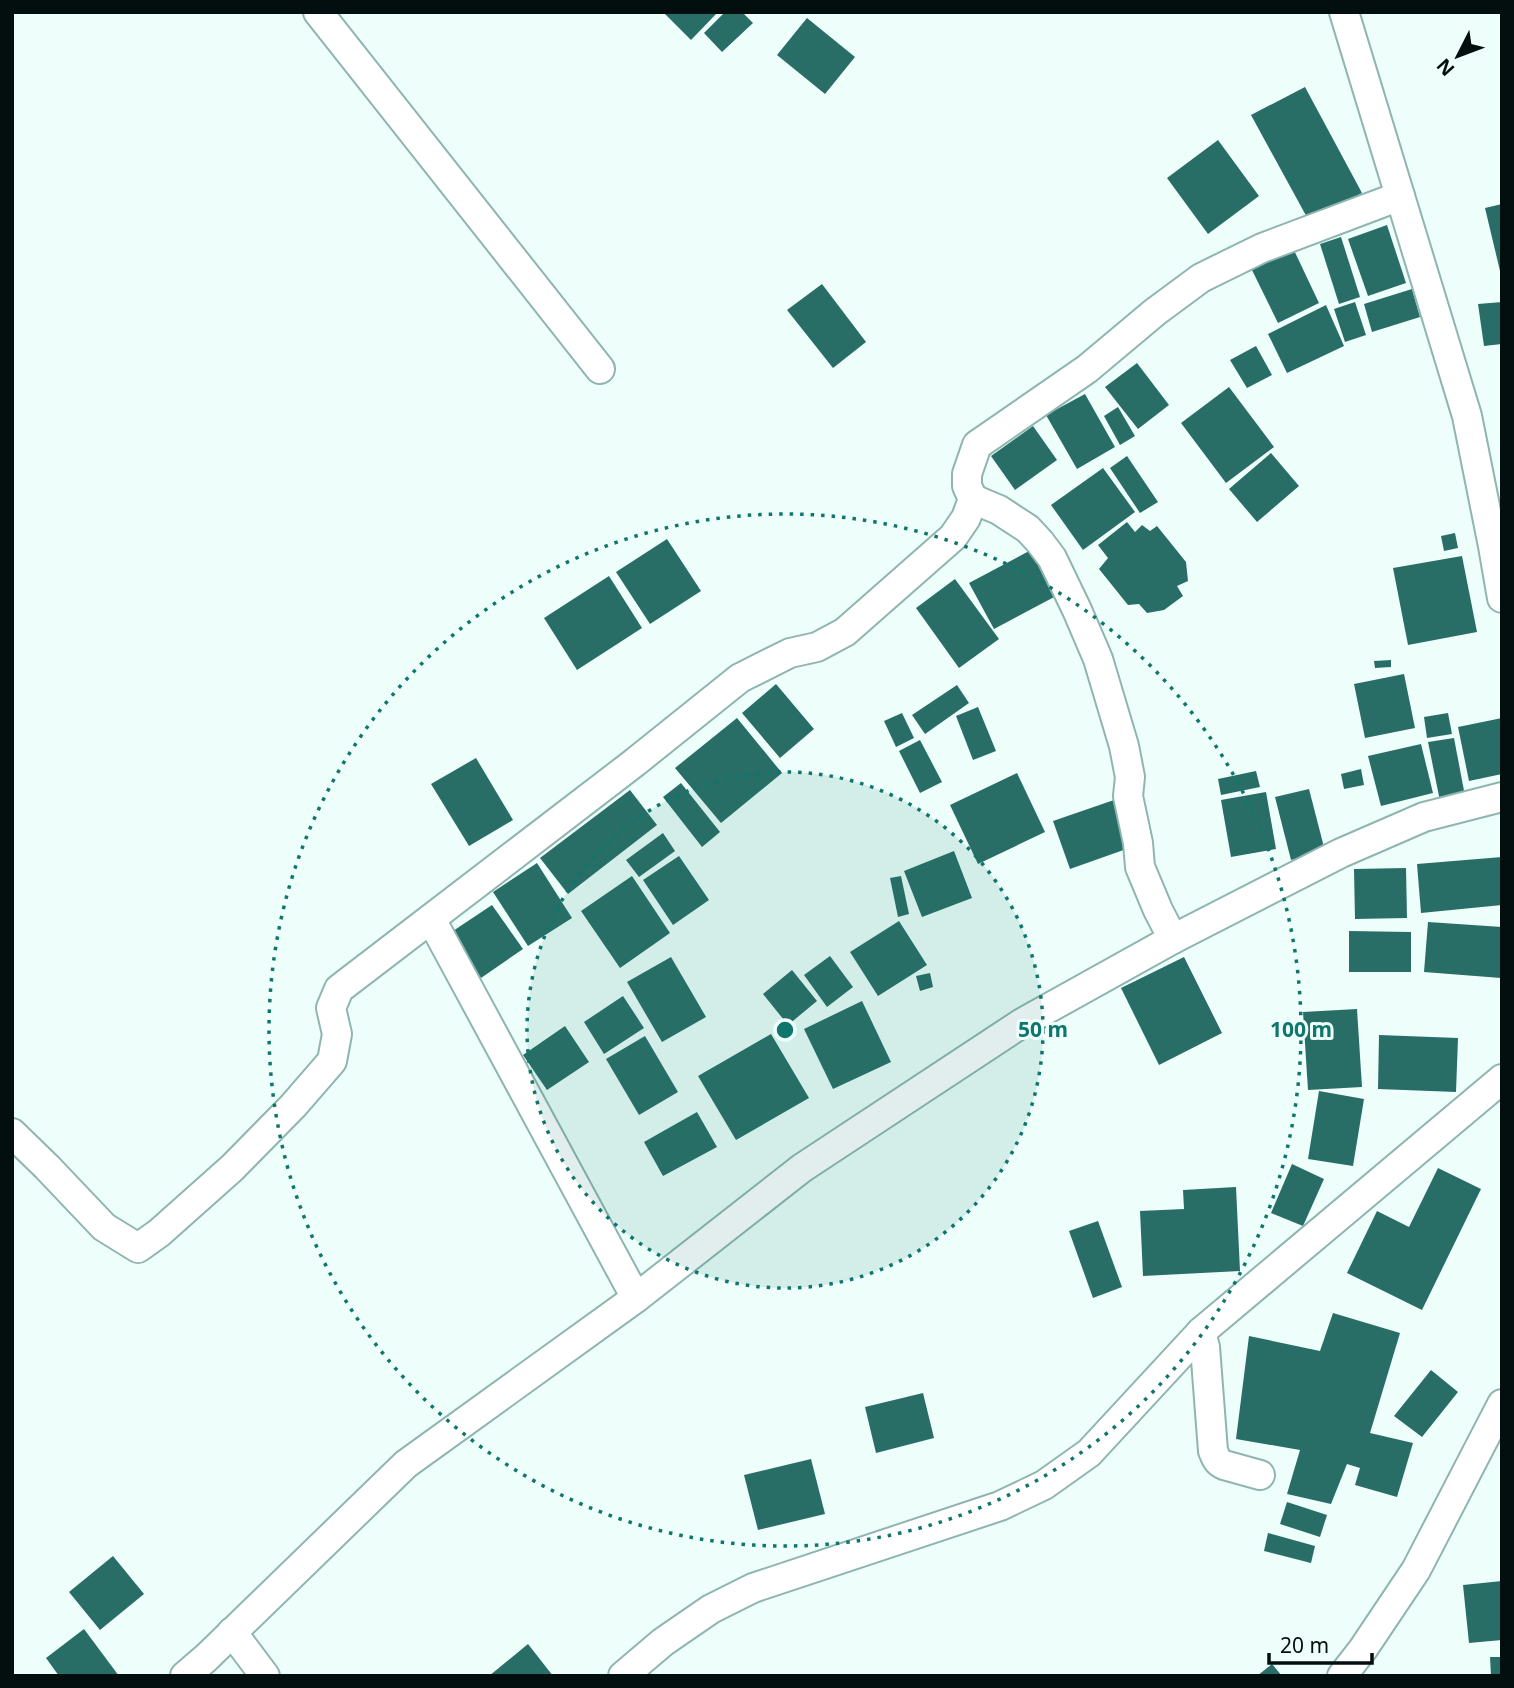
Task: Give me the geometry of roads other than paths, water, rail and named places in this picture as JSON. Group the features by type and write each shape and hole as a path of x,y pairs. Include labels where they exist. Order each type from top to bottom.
{"street":[{"path":"318,12 600,369"},
{"path":"1344,12 1467,416 1502,598"},
{"path":"1173,939 1140,867 1128,796 1130,778 1124,746 1098,659 1077,610 1052,558 1040,542 1028,529 999,510 973,499 967,486 967,474 977,445 1087,369 1155,312 1201,278 1262,248 1399,196"},
{"path":"12,1133 104,1227 138,1248 159,1233 232,1168 293,1106 332,1061 337,1034 331,1008 339,989 634,764 740,678 790,653 817,647 845,632 953,537 966,518 973,499"},
{"path":"185,1676 406,1464 636,1298 802,1168 1023,1023 1173,939 1341,853 1424,817 1502,797"},
{"path":"431,919 636,1298"},
{"path":"623,1676 663,1642 711,1609 753,1588 1000,1506 1044,1485 1089,1453 1201,1332 1502,1079"},
{"path":"1201,1332 1205,1347 1213,1451 1224,1465 1260,1475"},
{"path":"1342,1676 1416,1570 1502,1404"},
{"path":"232,1632 265,1676"}]}
